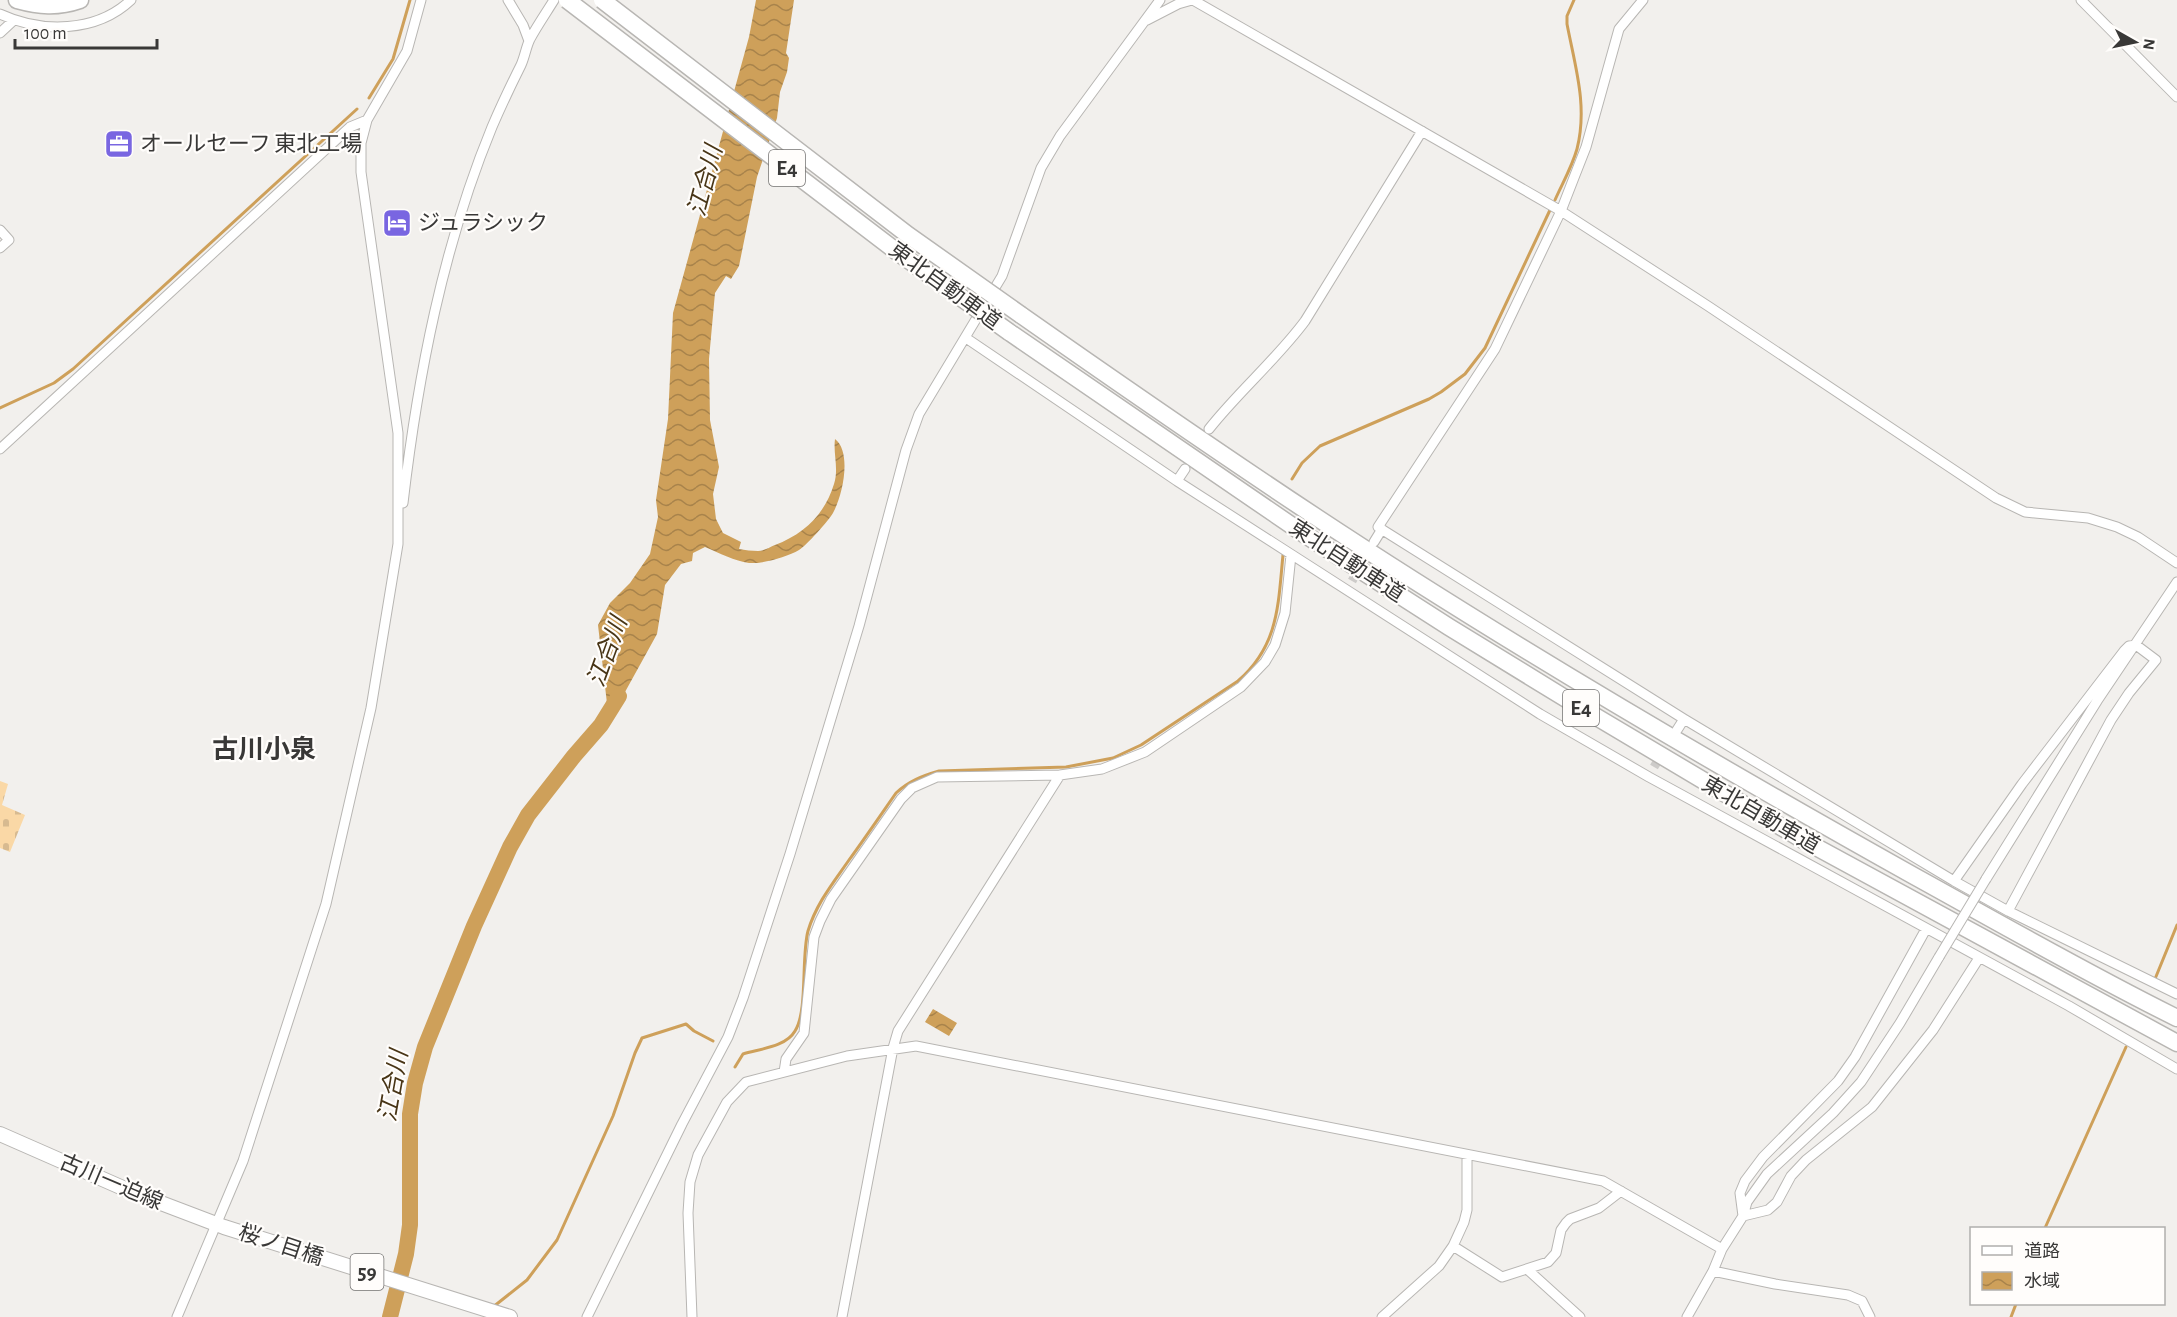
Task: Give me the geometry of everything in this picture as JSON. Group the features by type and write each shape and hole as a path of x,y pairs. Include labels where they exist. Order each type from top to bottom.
{"highway":[{"path":"17,0 53,7 80,0"},
{"name":"東北自動車道","path":"567,0 896,251 1009,332 1304,534 1558,694 1805,841 2177,1043"},
{"name":"東北自動車道","path":"602,0 908,235 1306,510 1510,639 1692,750 2041,946 2177,1018"}],"main road":[{"name":"古川一迫線","path":"0,1134 132,1192 220,1225"},
{"name":"桜ノ目橋","path":"220,1225 510,1317"}],"street":[{"path":"0,14 38,26 63,27 108,16 131,0"},
{"path":"398,544 398,433 361,172 361,143 367,120 407,51 421,0"},
{"path":"508,0 524,25 529,41"},
{"path":"177,1317 220,1225 326,904 371,708 398,544 413,422 435,309 473,179 492,127 523,61 529,41 554,0"},
{"path":"587,1317 682,1124 728,1037 743,998 787,865 859,626 912,432 920,414 1002,276 1041,168 1060,136 1160,0"},
{"path":"1147,20 1178,4 1192,0 1561,211 1996,498 2025,513 2088,518 2117,527 2138,537 2177,563"},
{"path":"1643,0 1619,29 1586,147 1561,211 1495,349 1378,526 1684,719 1954,881 2008,911 2177,994"},
{"path":"2081,0 2177,97"},
{"path":"0,33 14,20"},
{"path":"0,449 350,127 367,120"},
{"path":"1209,429 1232,400 1288,344 1305,321 1422,131"},
{"path":"0,230 9,240 0,248"},
{"path":"966,338 1178,481 1540,714 1649,777 2068,1006 2177,1069"},
{"path":"1178,481 1185,469"},
{"path":"1374,542 1382,529"},
{"path":"784,1072 786,1059 804,1033 814,937 820,921 831,899 901,799 912,789 937,777 1060,775 1102,769 1145,752 1255,675 1275,645 1281,629 1288,595 1291,555"},
{"path":"1346,590 1352,581"},
{"path":"1687,1317 1713,1271 1722,1249 1743,1216 1747,1202 1767,1174 1833,1113 1861,1082 1900,1023 2097,701 2177,582"},
{"path":"1954,881 2022,784 2124,651 2129,646 2136,645 2156,660 2128,693 2111,720 2008,911"},
{"path":"1677,729 1684,719"},
{"path":"1649,777 1654,766"},
{"path":"842,1317 893,1048 903,1020 1060,775"},
{"path":"1743,1216 1740,1193 1745,1182 1764,1157 1823,1098 1844,1073 1926,929"},
{"path":"1743,1216 1768,1210 1777,1202 1791,1176 1806,1160 1872,1107 1933,1030 1979,958"},
{"path":"692,1317 688,1213 690,1182 698,1155 727,1102 746,1082 847,1056 916,1046 1603,1181 1722,1249"},
{"path":"2162,1061 2177,1064"},
{"path":"1382,1317 1439,1266 1453,1246 1467,1210 1467,1155"},
{"path":"1453,1246 1502,1276 1528,1270 1548,1262 1556,1253 1561,1230 1570,1219 1599,1208 1621,1191"},
{"path":"1528,1270 1580,1317"},
{"path":"1713,1271 1775,1284 1848,1295 1863,1301 1870,1317"}],"green space":[{"path":"0,781 8,784 2,805 25,815 10,852 0,848"}],"water":[{"path":"756,0 794,0 786,53 789,58 787,72 780,92 777,118 757,177 739,266 731,279 726,276 715,293 709,359 710,420 719,467 713,494 716,519 723,533 741,542 739,549 753,551 762,550 804,529 825,505 834,484 835,439 843,454 843,485 831,516 807,544 794,553 768,561 749,563 705,547 693,553 692,561 681,564 665,585 657,634 609,721 598,625 610,603 630,583 650,554 658,517 656,500 668,419 673,313 749,37"},
{"path":"933,1009 957,1023 949,1036 925,1022"}],"waterway":[{"path":"369,98 393,59 410,0"},
{"path":"1555,200 1577,149 1580,133 1581,102 1567,24 1567,16 1574,0"},
{"path":"0,408 54,383 73,369 357,109"},
{"path":"1292,479 1302,463 1320,446 1429,399 1465,374 1485,348 1550,210"},
{"path":"735,1067 743,1054 779,1044 795,1031 802,1011 806,942 811,921 831,885 896,793 916,779 939,771 1066,767 1113,758 1141,745 1238,681 1252,667 1262,653 1274,623 1283,555"},
{"name":"江合川","path":"390,1317 406,1254 410,1225 410,1114 415,1083 425,1047 474,926 510,847 528,815 601,725 619,696"},
{"path":"2155,979 2177,925"},
{"path":"493,1307 527,1280 557,1240 613,1116 642,1038 686,1024 713,1041"},
{"path":"2045,1227 2126,1047"},
{"path":"2011,1317 2016,1305"}],"tunnel":[{"path":"1352,581 1370,550"},
{"path":"1654,767 1674,734"}],"place":[{"name":"オールセーフ 東北工場","path":"119,144"},
{"name":"ジュラシック","path":"397,223"}],"district":[{"name":"古川小泉","path":"264,750"}]}
